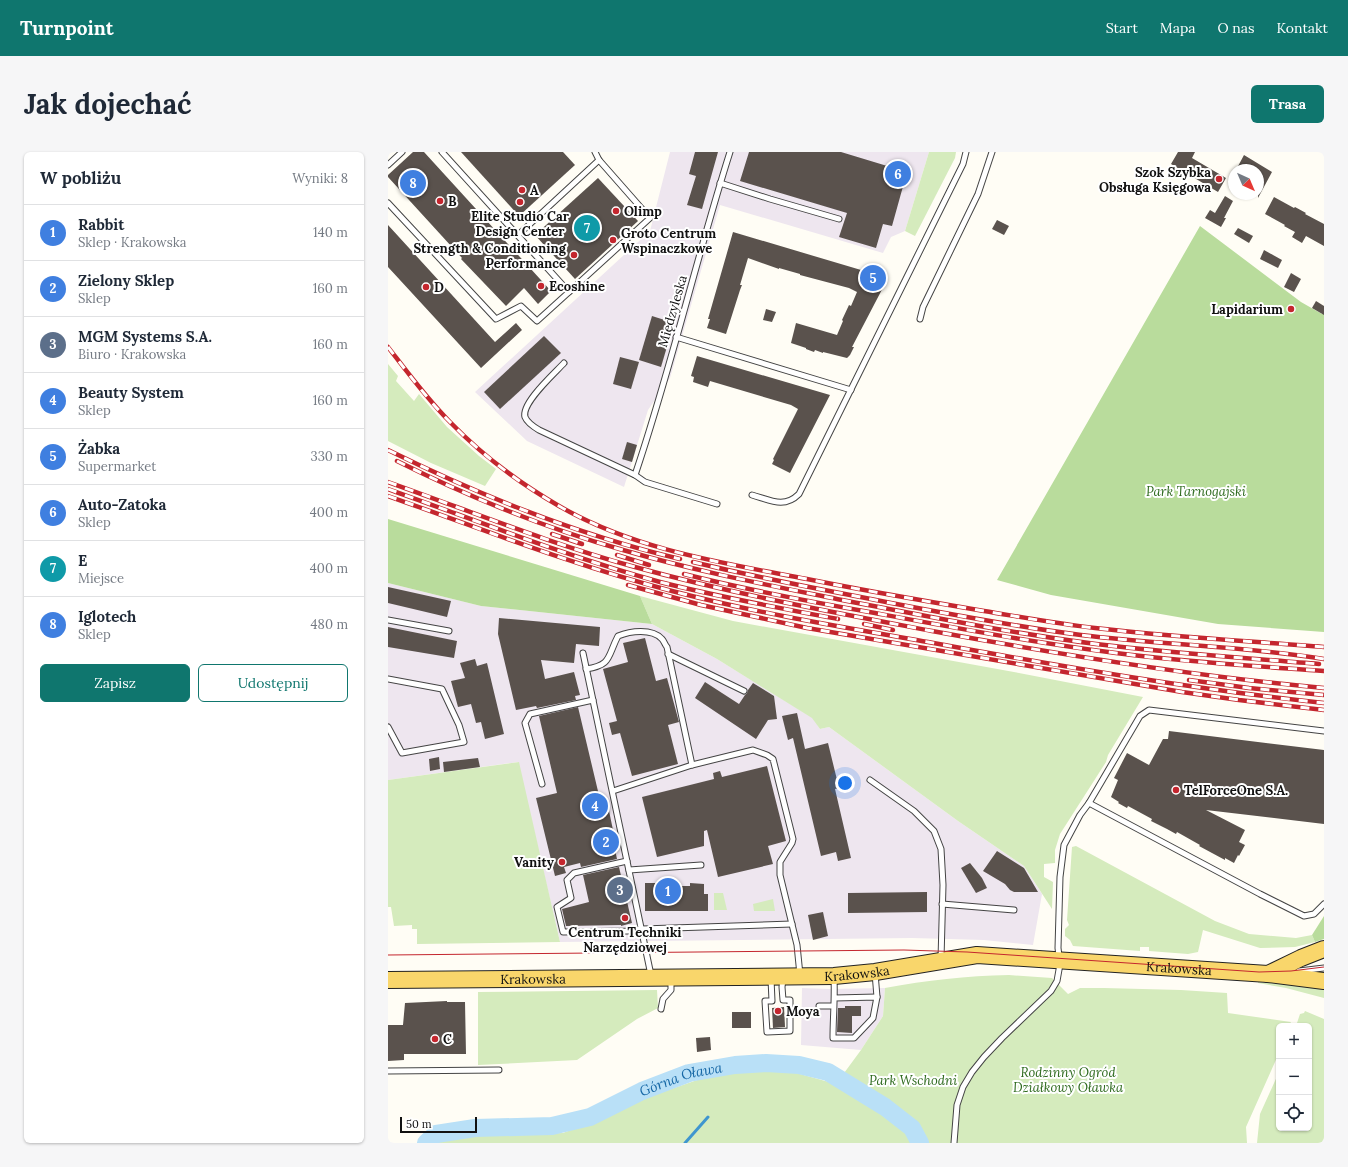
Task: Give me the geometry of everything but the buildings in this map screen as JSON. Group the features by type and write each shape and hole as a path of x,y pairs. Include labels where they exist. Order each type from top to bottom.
{"main road":[{"path":"1268,974 1324,949"},
{"name":"Krakowska","path":"388,980 834,976 875,972 976,955 1268,974 1324,981"}],"lane":[{"path":"388,165 402,152"},
{"path":"442,152 569,292"},
{"path":"388,203 496,319 521,306 537,321 650,218 598,160 595,152"},
{"name":"Międzyleska","path":"635,475 647,440 730,152"},
{"path":"752,495 774,502 784,503 794,499 799,494 963,164 966,152"},
{"path":"920,319 923,307 978,194 992,152"},
{"path":"518,235 598,160"},
{"path":"720,183 839,219"},
{"path":"676,337 851,390"},
{"path":"564,363 530,400 525,412 526,419 539,430 635,475 645,482 717,504"},
{"path":"388,620 449,630"},
{"path":"586,669 605,664 618,636 626,633 646,632 655,634 662,639 667,647 692,765"},
{"path":"582,654 652,978"},
{"path":"668,654 744,691"},
{"path":"388,679 442,689 459,725 464,742 402,753 388,726"},
{"path":"542,784 525,723 530,714 593,700"},
{"path":"954,1143 957,1105 963,1087 972,1072 984,1057 1051,992 1057,981 1059,974 1058,941 1060,876 1064,845 1080,814 1089,803 1140,716 1149,710 1324,731"},
{"path":"612,791 692,765 753,750 767,755 772,759 793,838 792,843 780,862 780,875 797,946 785,976 772,1001"},
{"path":"870,780 914,811 934,831 941,849 942,952 940,962"},
{"path":"1089,803 1304,916 1314,914 1324,904"},
{"path":"627,861 574,873 567,880 571,898 557,907 563,932 628,931 642,929 792,924"},
{"path":"629,870 701,865"},
{"path":"942,904 1014,910"},
{"path":"1268,974 1324,968"},
{"path":"834,976 835,998 833,1006 833,1038 854,1038 873,1018 877,997 875,972"},
{"path":"782,1000 782,987 785,976"},
{"path":"661,1009 663,999 671,990 671,978"},
{"path":"835,998 877,997"},
{"path":"790,1000 790,1031 766,1032 765,1001 772,1001 790,1000"},
{"path":"819,1006 833,1006"},
{"path":"388,1071 500,1070"}],"shaded area":[{"path":"670,152 929,152 905,231 891,237 883,253 720,205 670,378 648,410 624,487 527,441 475,392 650,231"},
{"path":"388,583 481,606 652,624 717,659 813,718 820,729 829,727 958,821 1024,866 1042,894 1033,945 984,940 912,938 560,942 518,762 388,780"},
{"path":"802,988 885,988 883,1016 861,1050 801,1045"}],"green space":[{"path":"929,152 956,152 955,158 915,236 905,231"},
{"name":"Park Tarnogajski","path":"1200,226 1301,302 1322,314 1324,311 1324,632 1218,624 1051,595 997,580"},
{"path":"388,364 398,376 396,381 414,401 419,394 447,427 496,469 485,486 431,463 388,441"},
{"path":"388,519 640,596 652,624 481,606 388,583"},
{"path":"640,596 733,621 1143,697 1108,755 1106,762 1060,834 1055,850 1055,863 1044,864 1044,877 1053,882 1052,909 1024,866 958,821 829,727 820,729 812,718 717,659 652,624"},
{"path":"519,762 560,942 417,944 417,929 412,929 412,925 394,926 391,907 388,907 388,780"},
{"path":"1076,846 1215,921 1249,934 1296,938 1312,935 1315,942 1295,947 1260,948 1203,930 1198,952 1188,954 1149,951 1149,947 1140,947 1140,951 1073,946 1070,940 1065,936 1065,929 1069,925 1067,920 1072,847"},
{"path":"714,893 723,893 727,910 714,910"},
{"path":"773,899 775,911 754,911 753,904"},
{"path":"1324,916 1324,939 1315,942 1312,935"},
{"path":"1009,975 1052,978 1068,994 1080,988 1181,990 1227,993 1228,1013 1291,1022 1276,1023 1276,1060 1246,1127 1247,1143 438,1143 448,1136 563,1133 604,1117 634,1102 703,1078 751,1071 782,1069 836,1084 861,1050 883,1016 885,988 977,976"},
{"path":"1258,983 1321,989 1324,990 1324,998 1286,988"},
{"path":"657,990 658,1008 637,1019 577,1060 478,1065 478,992"},
{"path":"1305,1011 1324,1019 1324,1143 1257,1143 1260,1114 1276,1079 1276,1131 1312,1131 1312,1023 1297,1023 1300,1014 1304,1013"}],"waterway":[{"name":"Górna Oława","path":"426,1143 436,1134 475,1128 552,1126 590,1117 642,1091 689,1073 735,1065 766,1063 799,1065 828,1072 885,1107 912,1128 920,1143"},
{"path":"685,1143 708,1117"}],"tram line":[{"path":"388,955 904,950 967,952 1259,972 1291,971 1324,967"}],"railway":[{"path":"388,347 433,404 462,434 515,478 559,506 588,521 618,534 649,544 680,553 744,567 896,596 1053,622 1152,634 1324,647"},
{"path":"388,450 459,483 531,513 604,538 680,559"},
{"path":"397,461 452,487 536,522 594,541 677,565 842,600 1064,640 1152,650 1319,664"},
{"path":"388,482 572,548 635,567 709,586 820,610 1078,656 1176,671 1324,688"},
{"path":"388,489 557,550 660,582 704,593 838,619"},
{"path":"388,496 600,570 672,591 735,606 831,625 1076,668 1224,691 1324,703"},
{"path":"552,534 582,544"},
{"path":"617,555 649,565"},
{"path":"693,562 767,579 891,603 1034,628 1081,635 1264,651 1324,659"},
{"path":"684,574 803,600 1056,645 1168,659 1324,671"},
{"path":"628,585 701,605 807,628 1182,692 1324,710"},
{"path":"864,624 893,630"},
{"path":"1189,680 1249,688 1324,695"}],"place":[{"name":"Auto-Zatoka","path":"898,174"},
{"name":"Szok Szybka Obsługa Księgowa","path":"1219,179"},
{"name":"Iglotech","path":"413,183"},
{"name":"A","path":"522,190"},
{"name":"B","path":"440,201"},
{"name":"Elite Studio Car Design Center","path":"520,202"},
{"name":"Olimp","path":"616,211"},
{"name":"E","path":"587,228"},
{"name":"Groto Centrum Wspinaczkowe","path":"613,240"},
{"name":"Strength & Conditioning Performance","path":"574,255"},
{"name":"Żabka","path":"873,278"},
{"name":"Ecoshine","path":"541,286"},
{"name":"D","path":"426,287"},
{"name":"Lapidarium","path":"1291,309"},
{"name":"TelForceOne S.A.","path":"1176,790"},
{"name":"Beauty System","path":"595,806"},
{"name":"Zielony Sklep","path":"606,842"},
{"name":"Vanity","path":"562,862"},
{"name":"MGM Systems S.A.","path":"620,890"},
{"name":"Rabbit","path":"668,891"},
{"name":"Centrum Techniki Narzędziowej","path":"625,918"},
{"name":"Moya","path":"778,1011"},
{"name":"C","path":"435,1039"}],"park label":[{"name":"Park Wschodni","path":"913,1080"},
{"name":"Rodzinny Ogród Działkowy Oławka","path":"1068,1080"}]}
